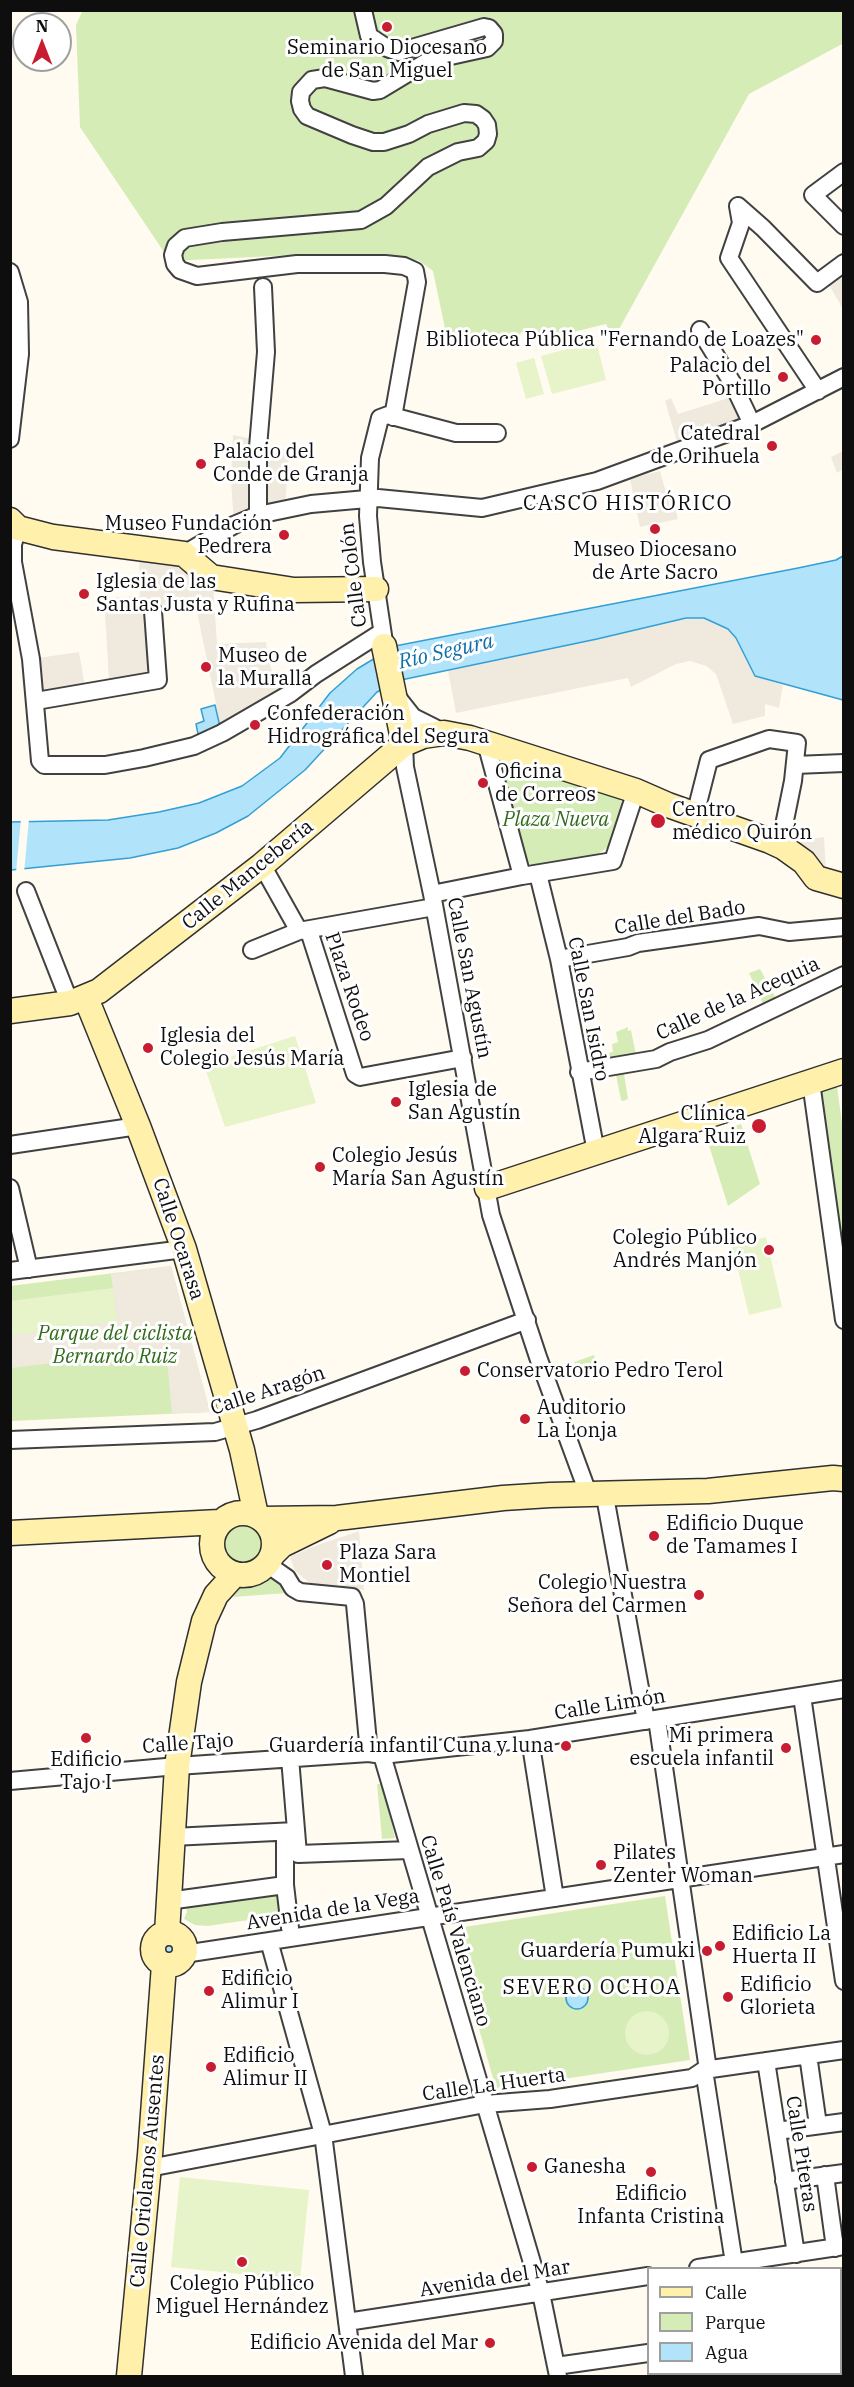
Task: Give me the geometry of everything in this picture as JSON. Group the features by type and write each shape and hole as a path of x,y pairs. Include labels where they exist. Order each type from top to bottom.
{"street":[{"path":"363,10 369,36 387,48 398,52 484,27 489,28 494,34 495,41 487,48 428,61 381,90 372,91 325,78 312,80 301,92 300,101 307,116 362,139 384,142 409,134 428,123 464,113 476,114 487,125 486,141 478,148 458,152 428,167 386,206 361,220 222,232 185,238 176,246 173,255 175,264 180,270 197,276 297,264 385,264 404,266 415,271 417,282 396,417 456,433 497,433"},
{"path":"843,172 813,195 843,226"},
{"path":"818,391 729,258 741,223 738,206 763,228 812,279 843,263"},
{"path":"10,272 19,302 20,354 12,423"},
{"path":"258,514 258,447 265,369 263,287"},
{"path":"700,330 733,384 752,424"},
{"path":"195,556 234,525 258,514 311,504 378,498 482,508 597,481 752,424 843,377"},
{"name":"Calle Colón","path":"383,639 372,562 368,499 370,458 380,417 382,415 396,417"},
{"path":"376,589 294,590 211,577 195,556 53,537 14,524 12,553 14,597 31,659 40,761 42,764 53,766 105,765 194,746 222,733 291,693 316,674 383,639 404,744 423,736 456,734 636,791 780,845 804,862 816,878 843,886"},
{"path":"36,701 158,680 153,611"},
{"path":"392,687 402,706 413,717 444,733"},
{"path":"696,815 709,760 769,739 797,743 780,845"},
{"path":"486,743 530,875"},
{"name":"Calle Mancebería","path":"78,1000 108,984 262,865 404,744"},
{"name":"Calle San Agustín","path":"404,744 405,767 433,901 491,1215 538,1357 597,1498 651,1720 680,1879 735,2263"},
{"path":"795,765 843,763"},
{"path":"262,865 304,931 433,901 530,875 613,861 636,791"},
{"name":"Calle San Isidro","path":"530,875 559,958 596,1152"},
{"path":"10,1011 78,1000 26,891"},
{"name":"Calle del Bado","path":"559,958 628,947 638,943 759,926 789,932 843,927"},
{"name":"Plaza Rodeo","path":"252,950 304,931 355,1074 360,1077 462,1058"},
{"name":"Calle de la Acequia","path":"579,1072 656,1059 708,1040 843,975"},
{"name":"Calle Ocarasa","path":"78,1000 138,1126 184,1250 234,1425 249,1487 244,1517"},
{"path":"487,1188 843,1073"},
{"path":"811,1082 843,1320"},
{"path":"10,1145 138,1126"},
{"path":"10,1188 29,1269"},
{"path":"10,1271 184,1250"},
{"name":"Calle Aragón","path":"10,1440 215,1432 257,1420 527,1320"},
{"path":"10,1533 175,1526 244,1517 337,1518 461,1505 502,1508 597,1498 708,1491 840,1477"},
{"path":"244,1517 273,1535 270,1559"},
{"path":"175,1960 155,1957 153,1945 156,1940 167,1933 177,1766 197,1642 216,1595 222,1563 214,1530 244,1517"},
{"path":"175,1526 222,1563 253,1574 282,1545 337,1518"},
{"name":"Calle País Valenciano","path":"270,1559 293,1588 300,1592 352,1597 355,1604 376,1754 430,1917 541,2293 557,2371"},
{"name":"Calle Limón","path":"376,1754 530,1739 843,1689"},
{"path":"802,1696 843,1981"},
{"path":"530,1739 555,1898"},
{"name":"Calle Tajo","path":"10,1781 177,1766 376,1754"},
{"path":"290,1758 291,1832 285,1885 290,1928"},
{"path":"172,1837 291,1832"},
{"path":"291,1832 298,1854 409,1850"},
{"name":"Avenida de la Vega","path":"175,1960 269,1941 843,1854"},
{"path":"168,1901 285,1885"},
{"path":"269,1941 323,2134 354,2376"},
{"name":"Calle Oriolanos Ausentes","path":"129,2376 149,2168 175,1960"},
{"name":"Calle La Huerta","path":"149,2168 485,2104 550,2099 692,2078 706,2070 843,2050"},
{"path":"808,2055 818,2126"},
{"name":"Calle Piteras","path":"766,2061 796,2254"},
{"path":"777,2132 843,2122"},
{"path":"784,2181 843,2173"},
{"path":"705,2267 839,2247 825,2175"},
{"name":"Avenida del Mar","path":"347,2322 647,2276"},
{"path":"557,2371 647,2353"}],"green space":[{"path":"83,10 843,10 844,43 749,94 613,340 606,324 553,337 521,332 519,339 481,342 447,338 433,271 418,260 295,255 170,261 80,127 76,25"},
{"path":"596,341 606,380 552,394 541,356"},
{"path":"534,358 544,394 526,399 516,363"},
{"name":"Plaza Nueva","path":"513,766 617,797 623,804 608,847 598,854 531,865 526,860 502,777 506,770"},
{"path":"760,969 778,1002 765,1008 749,973"},
{"path":"628,1027 628,1031 631,1030 637,1060 610,1063 608,1053 613,1052 612,1044 618,1042 616,1032"},
{"path":"295,1036 316,1103 225,1127 204,1065"},
{"path":"623,1068 628,1099 623,1101 615,1070"},
{"path":"837,1087 843,1130 843,1256 821,1090"},
{"path":"741,1124 760,1184 728,1206 706,1136"},
{"path":"766,1237 782,1307 749,1315 732,1245"},
{"name":"Parque del ciclista Bernardo Ruiz","path":"171,1266 210,1412 11,1421 10,1286"},
{"path":"113,1288 117,1321 11,1335 10,1301"},
{"path":"594,1355 598,1367 578,1374 574,1362"},
{"path":"244,1521 260,1528 267,1544 260,1560 244,1567 228,1560 221,1544 228,1528"},
{"path":"277,1579 287,1593 233,1597 247,1580"},
{"path":"377,1784 381,1784 384,1788 395,1838 382,1839"},
{"path":"280,1891 284,1915 207,1926 195,1925 184,1919 187,1912 185,1904"},
{"path":"665,1896 690,2060 496,2089 451,1929"},
{"path":"647,2011 662,2018 669,2033 662,2048 647,2055 632,2048 625,2033 632,2018"},
{"path":"180,2177 309,2190 300,2280 171,2267"}],"shaded area":[{"path":"843,268 843,309 826,280"},
{"path":"738,395 750,419 678,445 665,401 671,398 678,414"},
{"path":"233,435 252,439 259,447 289,449 285,509 234,525 231,481"},
{"path":"843,451 843,469 837,473 831,457"},
{"path":"660,471 670,507 676,510 678,519 640,527 630,479"},
{"path":"139,559 190,560 213,583 217,644 266,642 269,663 283,699 222,733 197,612 156,610 158,675 109,680 104,598 140,596"},
{"path":"686,618 704,618 728,629 736,638 755,676 783,685 779,708 765,704 765,716 733,724 716,674 706,666 690,661 676,664 631,687 628,678 456,713 448,671"},
{"path":"79,652 86,693 36,701 31,659"},
{"path":"785,834 809,839 824,837 826,872"},
{"path":"171,1266 210,1412 172,1413 166,1349 11,1368 11,1335 117,1321 111,1274"},
{"name":"Plaza Sara Montiel","path":"359,1531 364,1590 319,1586 310,1583 295,1571 290,1557"}],"water":[{"name":"Río Segura","path":"843,556 843,700 755,676 736,638 728,629 704,618 686,618 401,680 377,692 305,770 248,816 216,833 178,848 130,858 11,870 10,822 108,820 199,803 242,786 280,758 330,693 357,669 395,646 798,568 836,560"},
{"path":"215,705 221,731 199,739 196,724 204,721 201,709"},
{"path":"169,1941 177,1946 178,1950 173,1958 169,1959 161,1954 160,1950 165,1942"},
{"path":"577,1987 585,1990 588,1998 585,2006 577,2009 569,2006 566,1998 569,1990"}],"pier":[{"path":"21,819 29,819 24,873 16,872"}],"place":[{"name":"Seminario Diocesano de San Miguel","path":"387,27"},
{"name":"Biblioteca Pública \"Fernando de Loazes\"","path":"816,340"},
{"name":"Palacio del Portillo","path":"783,377"},
{"name":"Catedral de Orihuela","path":"772,446"},
{"name":"Palacio del Conde de Granja","path":"201,464"},
{"name":"Museo Diocesano de Arte Sacro","path":"655,529"},
{"name":"Museo Fundación Pedrera","path":"284,535"},
{"name":"Iglesia de las Santas Justa y Rufina","path":"84,594"},
{"name":"Museo de la Muralla","path":"206,667"},
{"name":"Confederación Hidrográfica del Segura","path":"255,725"},
{"name":"Oficina de Correos","path":"483,783"},
{"name":"Centro médico Quirón","path":"658,821"},
{"name":"Iglesia del Colegio Jesús María","path":"148,1048"},
{"name":"Iglesia de San Agustín","path":"396,1102"},
{"name":"Clínica Algara Ruiz","path":"759,1126"},
{"name":"Colegio Jesús María San Agustín","path":"320,1167"},
{"name":"Colegio Público Andrés Manjón","path":"769,1250"},
{"name":"Conservatorio Pedro Terol","path":"465,1371"},
{"name":"Auditorio La Lonja","path":"525,1419"},
{"name":"Edificio Duque de Tamames I","path":"654,1536"},
{"name":"Plaza Sara Montiel","path":"327,1565"},
{"name":"Colegio Nuestra Señora del Carmen","path":"699,1595"},
{"name":"Edificio Tajo I","path":"86,1738"},
{"name":"Guardería infantil Cuna y luna","path":"566,1746"},
{"name":"Mi primera escuela infantil","path":"786,1748"},
{"name":"Pilates Zenter Woman","path":"601,1865"},
{"name":"Edificio La Huerta II","path":"720,1946"},
{"name":"Guardería Pumuki","path":"707,1951"},
{"name":"Edificio Alimur I","path":"209,1991"},
{"name":"Edificio Glorieta","path":"728,1997"},
{"name":"Edificio Alimur II","path":"211,2067"},
{"name":"Ganesha","path":"532,2167"},
{"name":"Edificio Infanta Cristina","path":"651,2172"},
{"name":"Colegio Público Miguel Hernández","path":"242,2262"},
{"name":"Edificio Avenida del Mar","path":"490,2343"}],"district":[{"name":"CASCO HISTÓRICO","path":"628,504"},
{"name":"SEVERO OCHOA","path":"592,1988"}]}
